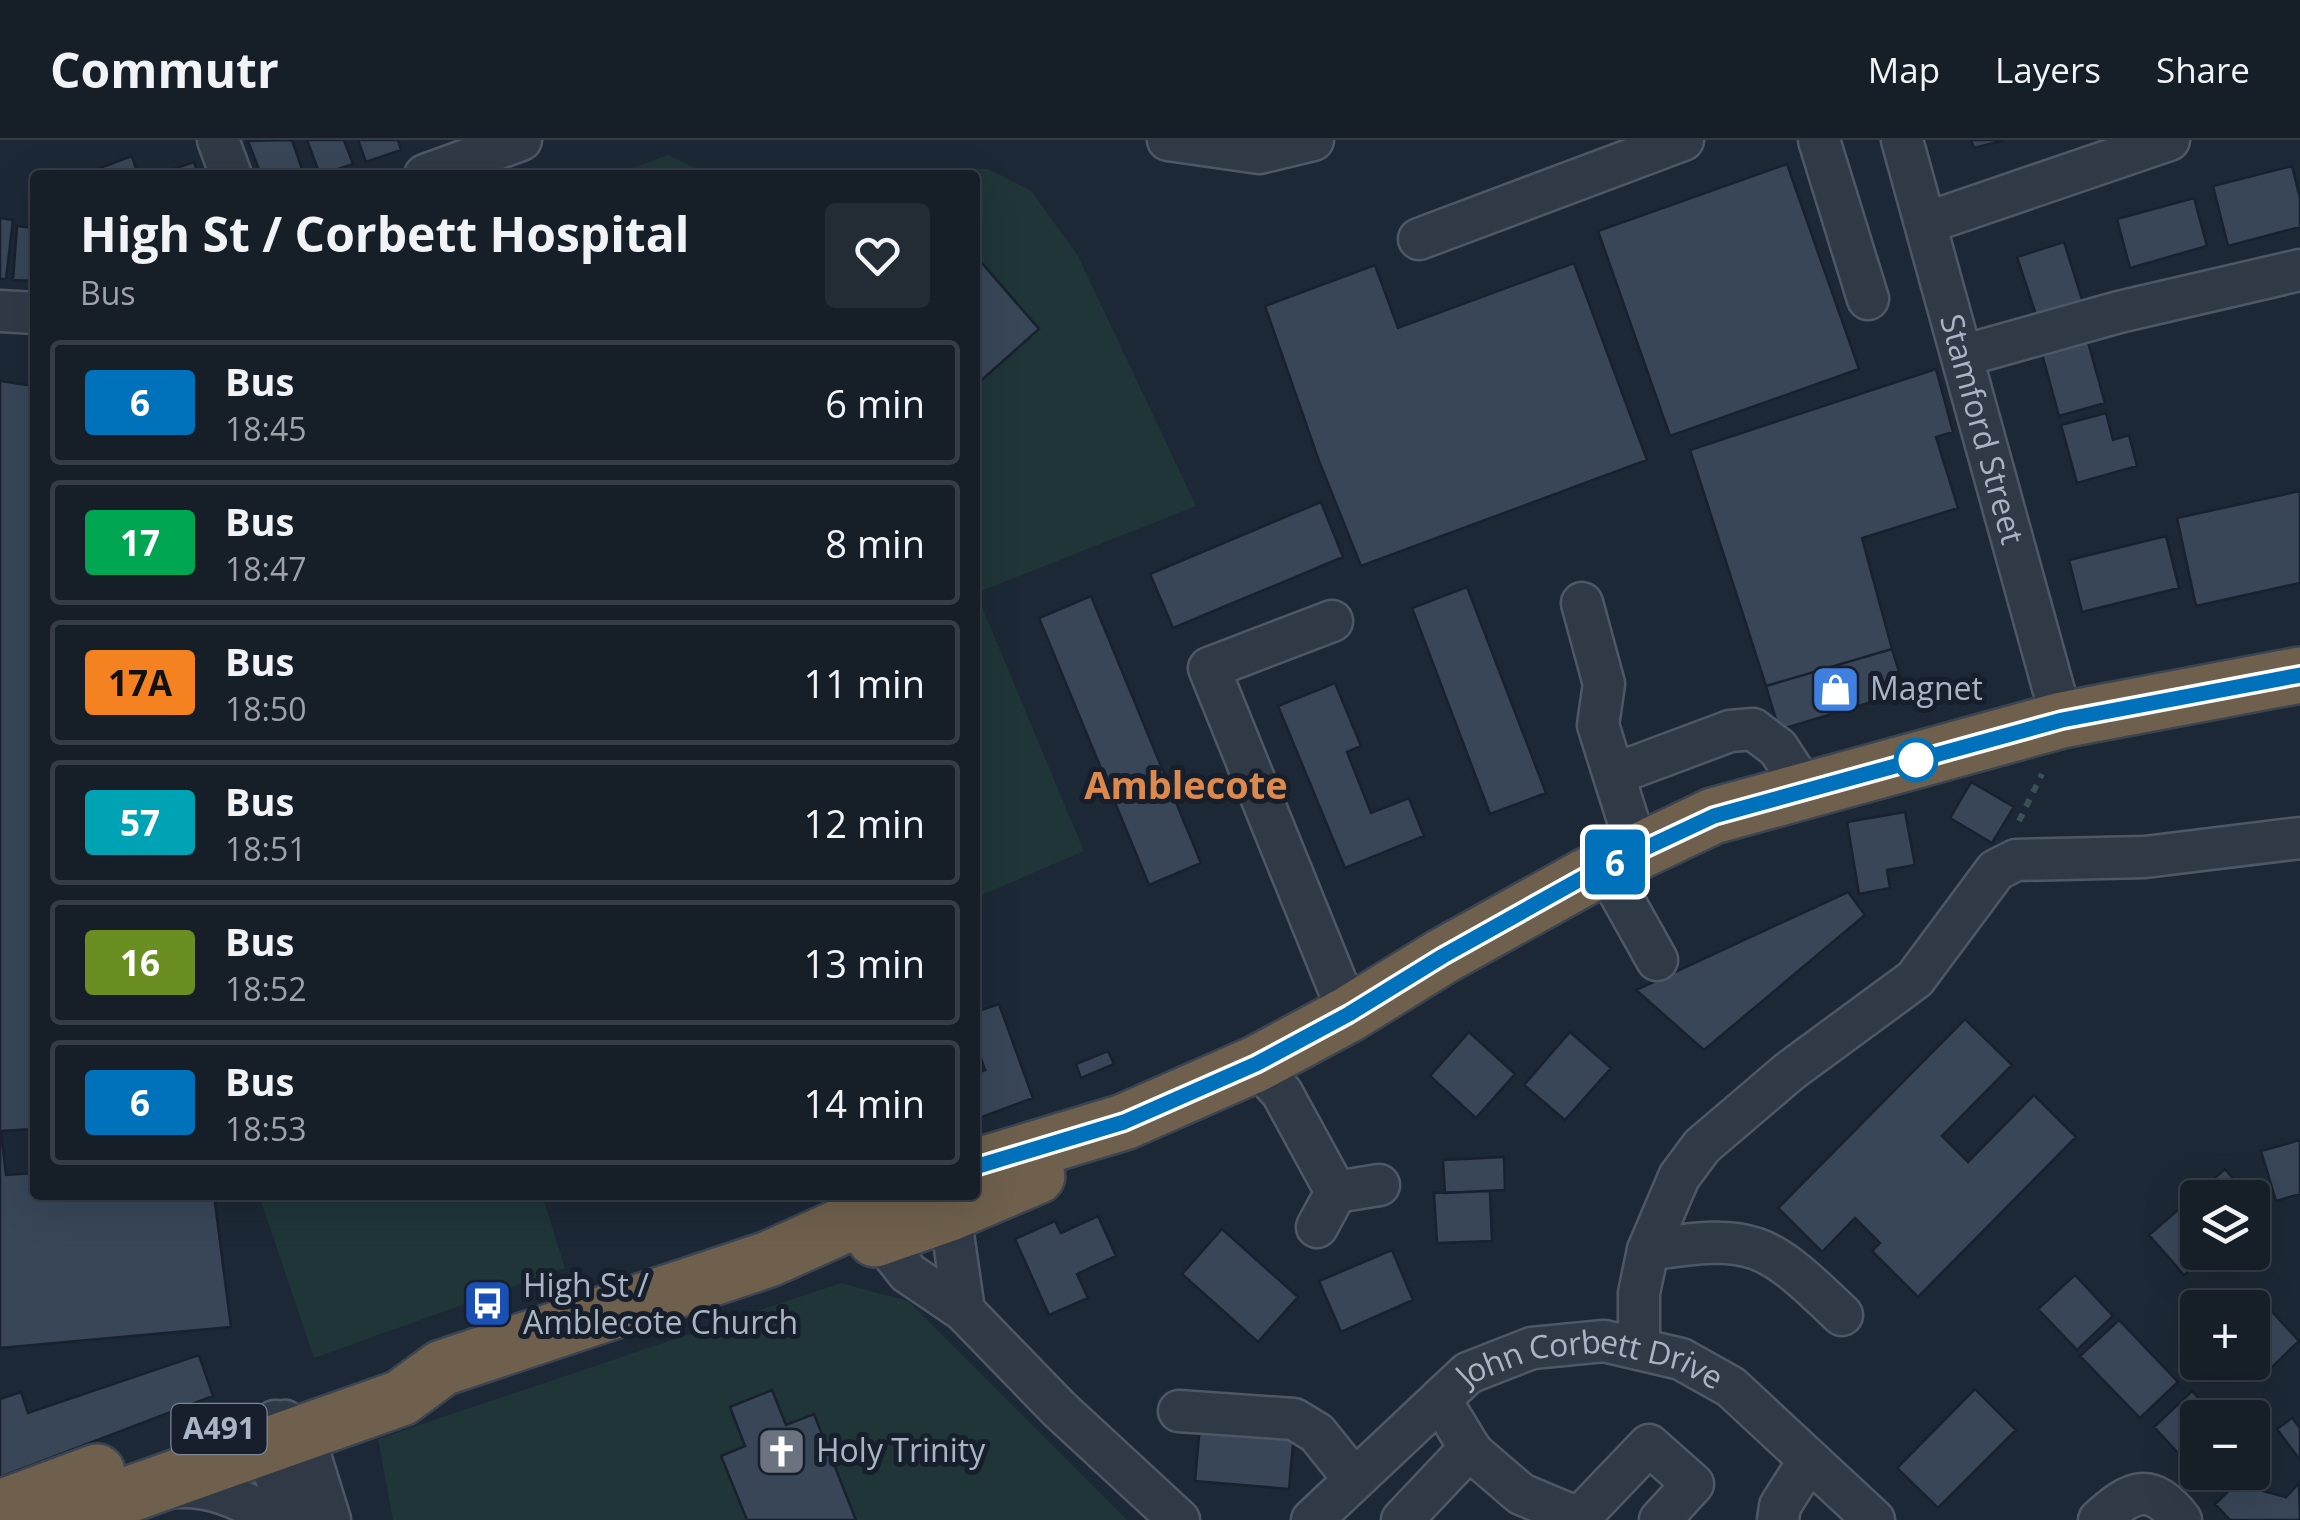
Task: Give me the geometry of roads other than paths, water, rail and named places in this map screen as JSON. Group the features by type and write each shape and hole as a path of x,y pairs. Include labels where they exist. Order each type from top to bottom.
{"highway":[{"name":"A491","path":"980,1189 1044,1173 1124,1122 1256,1064 1349,1014 1443,956 1621,860 1714,816 1806,791 2055,739 2300,675"},
{"name":"A491","path":"0,1510 280,1428 401,1398 442,1368 921,1204"},
{"name":"A491","path":"58,1520 138,1491 280,1428"}],"street":[{"path":"218,140 229,170"},
{"path":"439,170 522,140"},
{"path":"1168,140 1259,153 1313,140"},
{"path":"1419,239 1683,140"},
{"path":"1819,140 1868,299"},
{"name":"Stamford Street","path":"1902,140 1962,356 2055,739"},
{"path":"1926,223 2169,140"},
{"path":"1962,356 2118,312 2300,270"},
{"path":"0,311 30,312"},
{"path":"1582,604 1604,684 1598,725 1614,774 1621,860 1657,960"},
{"path":"1332,621 1209,668 1349,1014"},
{"path":"1614,774 1730,731 1753,729 1778,748 1806,791"},
{"path":"1638,1349 1640,1293 1648,1250 1679,1177 1702,1146 1790,1071 1915,979 1996,870 2016,860 2145,857 2300,838"},
{"path":"1256,1064 1282,1093 1327,1210 1379,1184"},
{"path":"921,1204 964,1311"},
{"path":"921,1204 908,1273 964,1311 1059,1410 1179,1520"},
{"path":"1648,1250 1706,1241 1748,1244 1788,1264 1842,1315"},
{"name":"John Corbett Drive","path":"1312,1520 1468,1373 1532,1348 1604,1341 1682,1359 1732,1387 1874,1520"},
{"path":"1440,1398 1470,1448 1521,1494 1582,1519 1649,1444 1693,1484 1660,1520"},
{"path":"1179,1412 1294,1419 1318,1433 1353,1478"},
{"path":"280,1428 292,1520"},
{"path":"280,1428 330,1520"},
{"path":"1402,1520 1470,1448"},
{"path":"1778,1520 1780,1506 1808,1460"},
{"path":"138,1491 194,1484 238,1498 274,1520"},
{"path":"2098,1520 2125,1497 2146,1494 2167,1501 2181,1520"}],"place":[{"name":"Magnet","path":"1835,689"},
{"name":"High St / Amblecote Church","path":"488,1304"},
{"name":"Holy Trinity","path":"781,1451"}],"district":[{"name":"Amblecote","path":"1186,786"}]}
